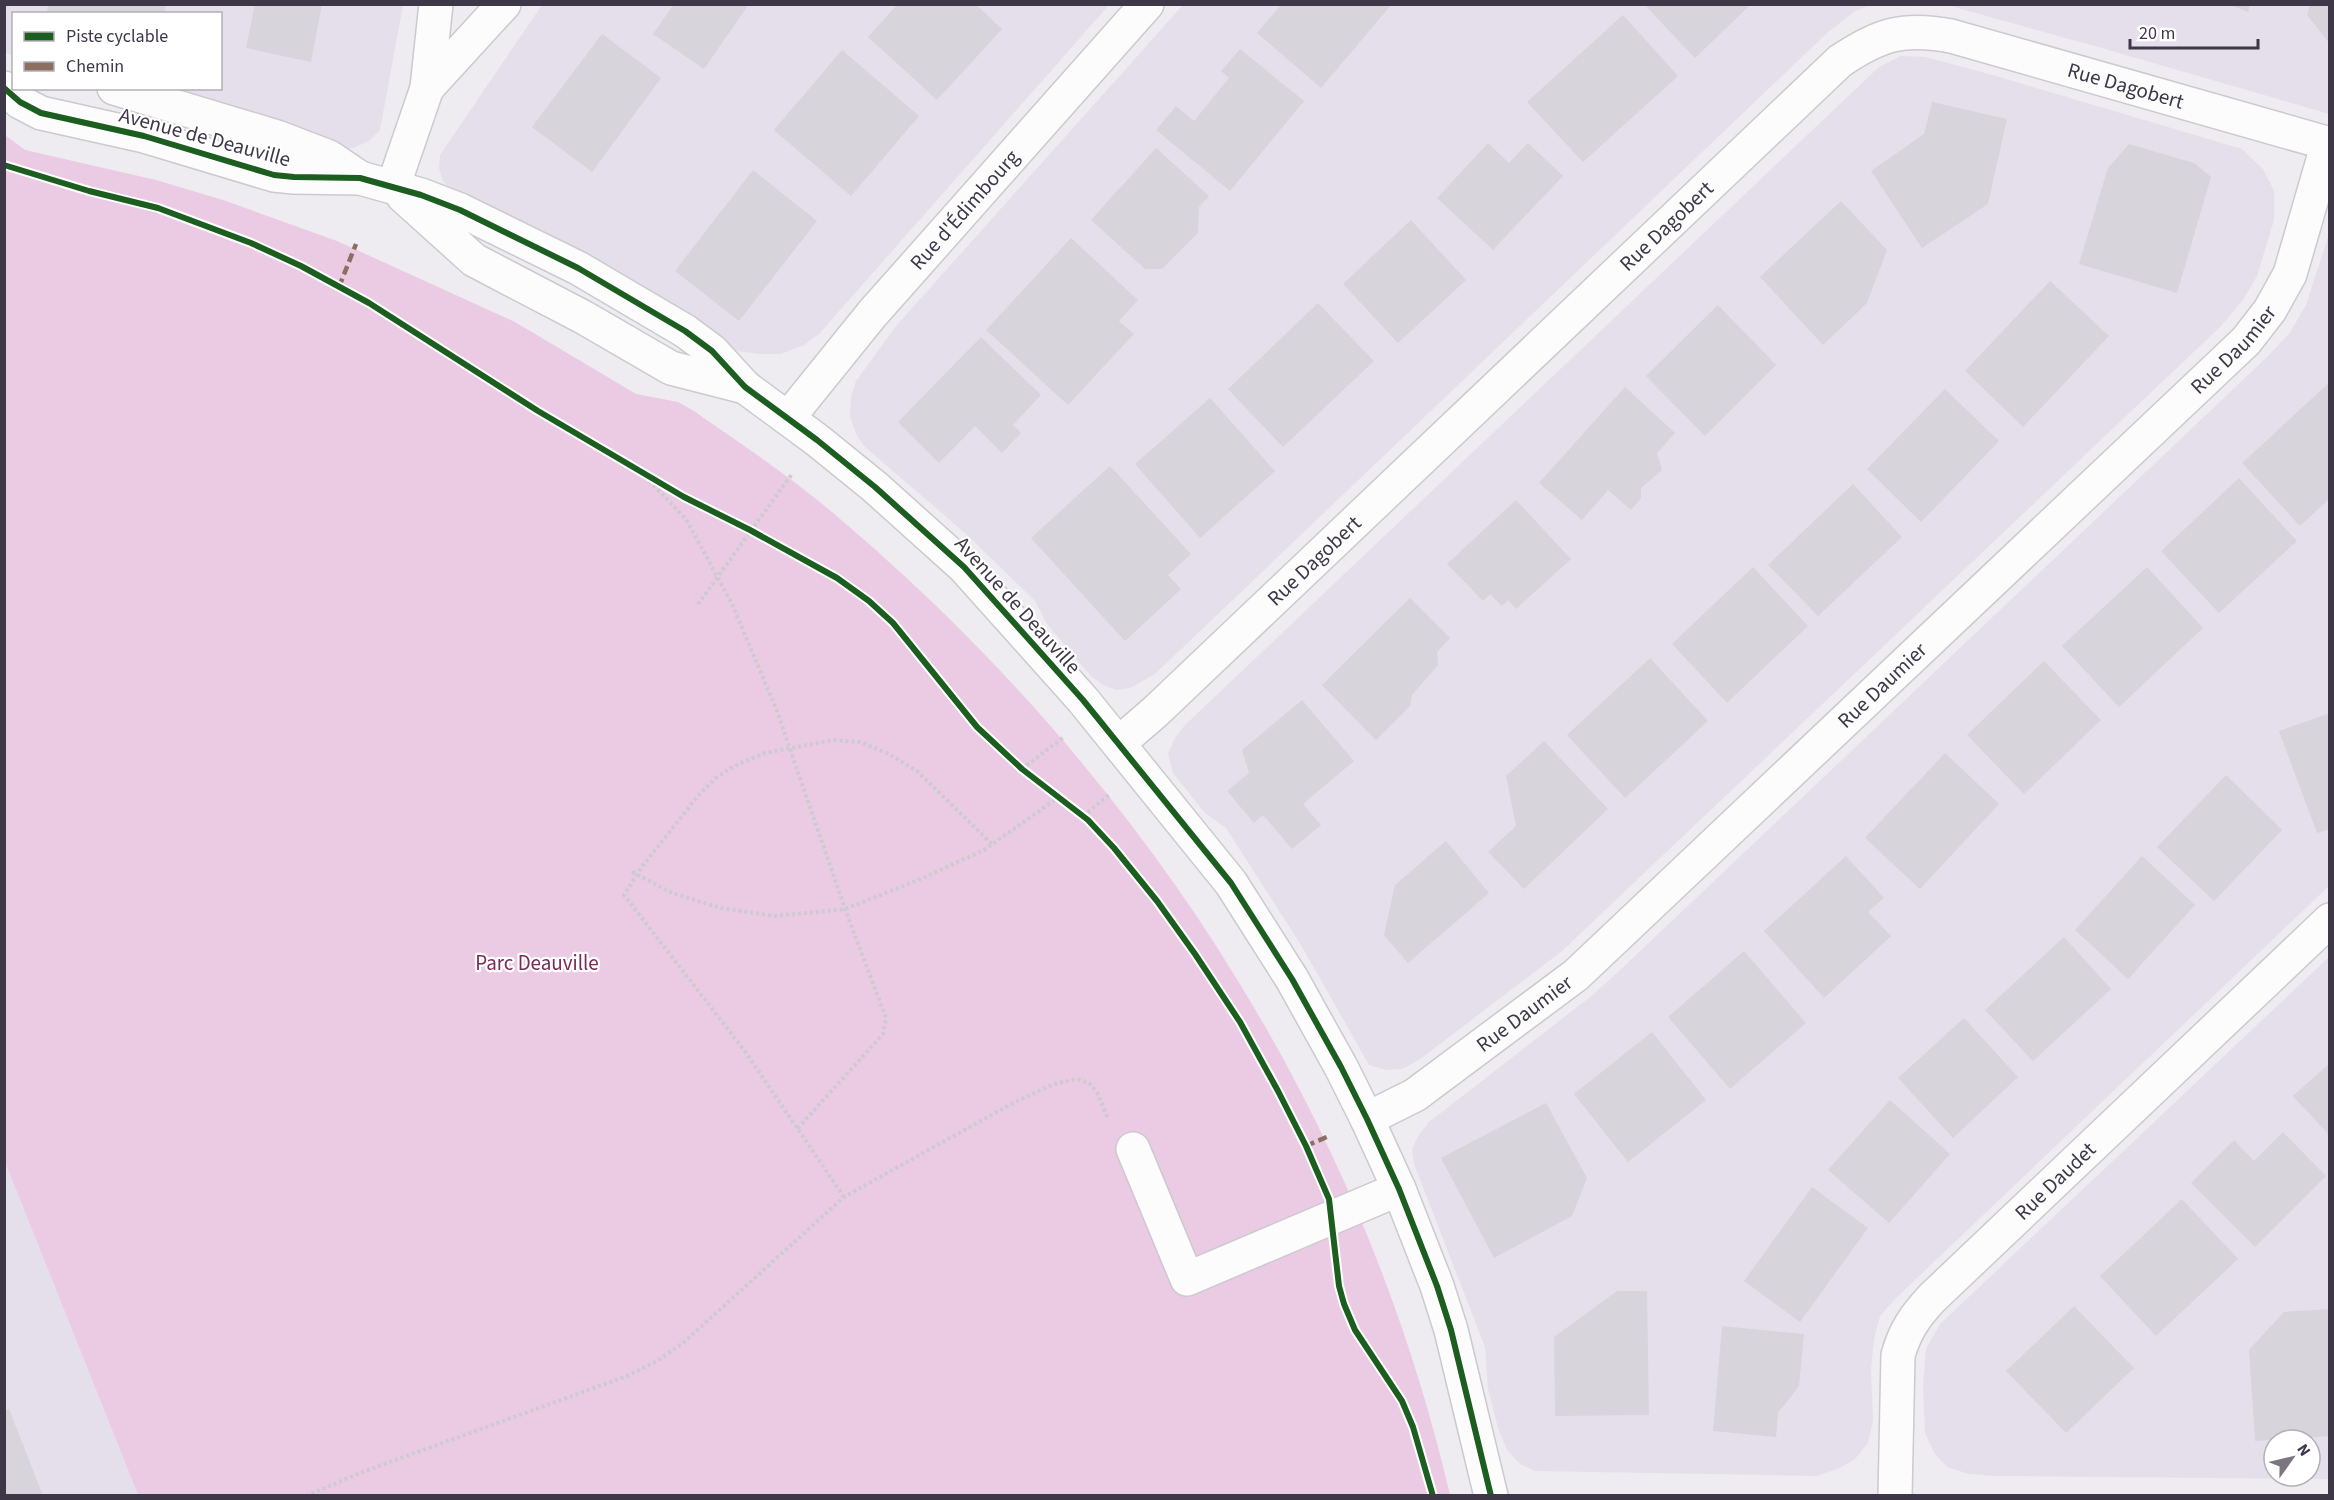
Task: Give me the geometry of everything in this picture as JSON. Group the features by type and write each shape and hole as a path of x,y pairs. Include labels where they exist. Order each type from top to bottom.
{"street":[{"path":"393,187 427,88 436,4"},
{"path":"427,88 504,4"},
{"name":"Rue d'Édimbourg","path":"788,418 872,314 1147,4"},
{"name":"Rue Dagobert","path":"1119,742 1155,712 1840,61 1863,45 1883,36 1906,31 1926,31 1951,36 2329,144"},
{"name":"Avenue de Deauville","path":"4,88 20,102 41,112 144,136 274,175 306,178 360,178 421,195 460,210 578,268 685,331 712,351 745,387 876,488 964,567 1119,742 1243,899 1292,980 1341,1067 1367,1119 1399,1189 1446,1309 1491,1496"},
{"name":"Avenue de Deauville","path":"121,90 287,140 329,157 360,178"},
{"name":"Rue Daumier","path":"1367,1119 1415,1095 1576,975 2246,341 2270,310 2290,274 2329,144"},
{"name":"Rue Daudet","path":"1894,1496 1898,1355 1904,1334 1915,1317 1941,1289 2330,920"},
{"path":"1133,1149 1187,1280 1399,1189"}],"path":[{"path":"632,466 667,487"},
{"path":"641,472 686,519 718,576 753,652 886,1018 883,1034 797,1129"},
{"path":"698,604 792,474"},
{"path":"741,525 760,535"},
{"path":"1030,775 1020,767 1068,734"},
{"path":"844,1197 744,1050 624,895 697,796 716,778 734,766 765,753 833,740 860,742 887,753 917,771 993,845"},
{"path":"1075,810 1085,818 1115,790"},
{"path":"1051,792 1067,804"},
{"path":"632,872 672,893 721,908 776,916 846,909 916,881 993,845 1059,797"},
{"path":"306,1496 365,1471 627,1376 657,1361 711,1319 844,1197 1013,1103 1053,1084 1077,1080 1089,1083 1096,1092 1118,1140 1133,1149"}],"shaded area":[{"path":"4,5 403,5 380,130 369,141 353,148 343,149 159,90 222,90 222,12 12,12 12,56 5,52"},
{"path":"542,5 1109,5 819,334 804,345 781,354 759,354 737,351 693,322 453,193 443,181 439,168 440,155"},
{"path":"1183,5 1870,5 1855,11 1826,34 1155,674 1130,688 1117,690 1103,685 1091,676 1047,624 1035,601 965,533 865,447 856,434 850,416 851,397 856,381 896,326"},
{"path":"1947,5 2329,5 2329,114 2105,49"},
{"path":"1901,56 1925,57 1989,74 2242,149 2263,169 2274,191 2274,220 2257,276 2243,300 2220,327 1562,951 1419,1060 1402,1069 1386,1070 1369,1065 1301,945 1226,828 1205,813 1173,773 1168,754 1175,738 1185,725 1879,67"},
{"path":"2329,234 2329,886 1896,1298 1880,1316 1874,1339 1871,1370 1873,1420 1868,1443 1855,1459 1838,1469 1816,1476 1535,1471 1520,1464 1507,1450 1498,1428 1488,1389 1485,1347 1414,1164 1412,1149 1418,1136 1429,1122 1590,997 1617,973 2266,358 2289,334 2306,305"},
{"path":"2329,957 2329,1479 2322,1479 2322,1428 2262,1428 2262,1478 1996,1476 1969,1474 1947,1467 1935,1454 1925,1433 1923,1386 1926,1349 1940,1324"},
{"path":"5,1162 138,1495 5,1495"}],"green space":[{"name":"Parc Deauville","path":"5,135 25,150 156,180 223,200 337,241 515,322 636,394 678,402 810,494 937,607 1040,714 1134,829 1219,950 1294,1078 1357,1212 1410,1351 1450,1495 138,1495 5,1162"}],"building":[{"path":"48,4 166,4 165,12 47,12"},
{"path":"255,4 322,4 311,62 246,48"},
{"path":"674,4 749,4 704,69 653,34"},
{"path":"898,4 975,4 1002,29 937,100 868,37"},
{"path":"1282,4 1392,4 1321,88 1257,33"},
{"path":"1644,4 1751,4 1695,58"},
{"path":"2228,4 2250,4 2248,12"},
{"path":"2310,4 2330,4 2330,44 2307,15"},
{"path":"1623,15 1678,76 1583,162 1527,102"},
{"path":"602,34 661,78 592,172 532,127"},
{"path":"1240,49 1304,101 1230,191 1156,130 1176,106 1194,121 1229,78 1221,71"},
{"path":"842,50 919,116 851,196 774,130"},
{"path":"1932,102 2007,119 1988,204 1922,248 1871,171 1924,134"},
{"path":"1488,143 1509,163 1528,143 1563,176 1493,250 1437,198"},
{"path":"2129,144 2194,163 2211,177 2177,293 2079,264 2108,168"},
{"path":"1156,148 1209,196 1199,207 1198,233 1162,269 1145,269 1091,220"},
{"path":"753,170 817,221 739,321 675,271"},
{"path":"1841,201 1887,250 1867,303 1823,345 1760,277"},
{"path":"1411,220 1466,280 1398,343 1343,284"},
{"path":"1071,238 1138,300 1119,321 1134,334 1068,405 986,330"},
{"path":"2050,281 2109,336 2023,427 1965,371"},
{"path":"1318,303 1374,361 1283,447 1228,389"},
{"path":"1718,305 1776,365 1705,436 1646,376"},
{"path":"981,337 1041,395 1013,425 1021,433 1002,453 975,426 939,463 898,422"},
{"path":"2330,382 2330,498 2300,526 2242,463"},
{"path":"1625,387 1675,433 1657,453 1662,470 1641,488 1641,498 1631,510 1608,490 1582,520 1539,483"},
{"path":"1945,389 1999,441 1921,522 1867,469"},
{"path":"1210,398 1275,471 1200,538 1135,464"},
{"path":"1110,466 1191,554 1168,575 1181,589 1125,641 1031,538"},
{"path":"2239,478 2297,541 2219,613 2161,551"},
{"path":"1853,484 1902,537 1818,616 1768,565"},
{"path":"1516,500 1571,559 1516,609 1508,600 1502,606 1490,594 1483,601 1447,564"},
{"path":"1753,567 1808,626 1727,703 1672,644"},
{"path":"2147,567 2203,628 2119,707 2062,646"},
{"path":"1410,598 1450,638 1437,652 1438,665 1412,695 1410,706 1376,740 1322,685"},
{"path":"1650,658 1708,721 1625,798 1567,735"},
{"path":"2044,661 2101,720 2024,794 1967,735"},
{"path":"1302,700 1354,761 1303,804 1321,825 1292,849 1263,815 1254,823 1227,791 1249,773 1242,750"},
{"path":"2330,713 2330,829 2317,833 2279,731"},
{"path":"1544,741 1608,809 1524,889 1488,852 1516,826 1506,776"},
{"path":"1945,753 1999,804 1920,889 1865,838"},
{"path":"2226,775 2282,830 2214,901 2157,847"},
{"path":"1446,841 1489,893 1408,963 1384,935 1395,885"},
{"path":"1846,856 1884,898 1868,912 1891,936 1824,998 1764,931"},
{"path":"2142,856 2195,905 2128,979 2075,930"},
{"path":"2064,937 2111,989 2033,1061 1985,1010"},
{"path":"1744,951 1806,1023 1730,1089 1668,1017"},
{"path":"1964,1018 2018,1077 1953,1138 1898,1078"},
{"path":"1652,1032 1706,1100 1628,1162 1574,1094"},
{"path":"2330,1063 2330,1136 2293,1096"},
{"path":"1890,1100 1950,1154 1889,1223 1828,1170"},
{"path":"1546,1103 1587,1178 1572,1216 1494,1258 1441,1158"},
{"path":"2283,1132 2326,1176 2255,1247 2191,1183 2234,1140 2254,1161"},
{"path":"1812,1187 1868,1228 1800,1322 1744,1281"},
{"path":"2182,1199 2238,1259 2156,1336 2100,1276"},
{"path":"1617,1291 1647,1291 1649,1415 1555,1416 1554,1337"},
{"path":"2074,1306 2134,1368 2066,1433 2006,1371"},
{"path":"2330,1309 2330,1436 2322,1437 2322,1428 2262,1428 2262,1441 2255,1441 2249,1350 2284,1312"},
{"path":"1722,1326 1804,1334 1799,1386 1778,1413 1776,1437 1713,1431"},
{"path":"9,1409 43,1496 4,1496 4,1411"}],"marked path":[{"path":"339,287 356,244"},
{"path":"1306,1146 1329,1136"}],"cycle path":[{"path":"4,88 20,102 41,113 144,136 274,175 360,178 421,195 460,210 578,268 685,331 712,351 745,387 817,440 875,487 964,567 1083,700 1231,883 1292,979 1367,1119 1399,1189 1437,1286 1451,1330 1491,1496"},
{"path":"4,165 89,191 158,208 251,243 301,266 369,303 538,411 684,497 837,578 869,601 893,623 977,727 1022,769 1088,820 1114,848 1157,901 1240,1022 1306,1146 1329,1199 1339,1286 1344,1304 1355,1330 1402,1401 1413,1427 1433,1496"}]}
